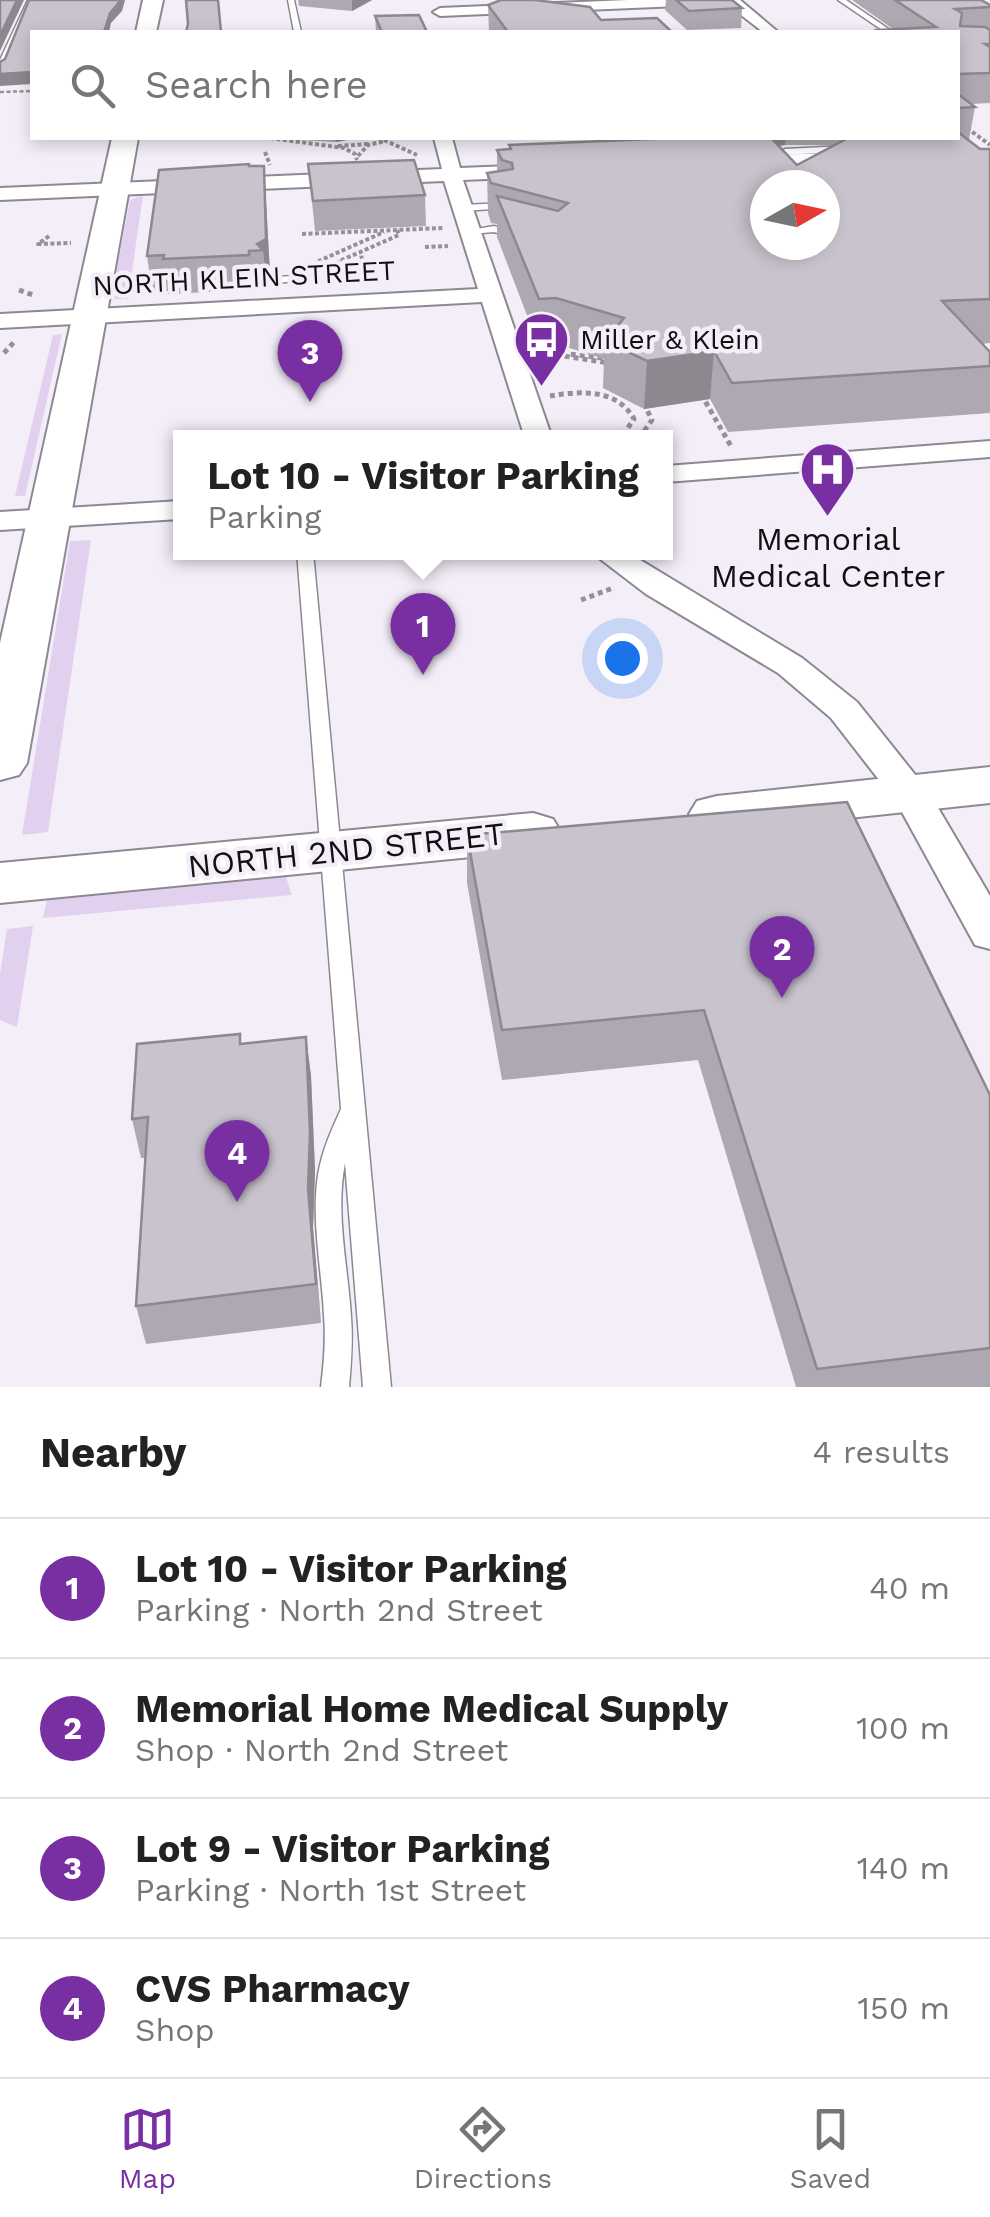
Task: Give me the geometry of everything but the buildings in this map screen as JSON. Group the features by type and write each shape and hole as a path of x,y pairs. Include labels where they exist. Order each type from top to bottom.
{"street":[{"path":"146,30 153,0"},
{"path":"440,13 586,3 729,0 767,30"},
{"path":"0,764 125,140"},
{"path":"444,140 462,208 536,430"},
{"path":"730,163 869,154"},
{"path":"0,194 556,170"},
{"name":"NORTH KLEIN STREET","path":"0,321 492,295"},
{"path":"673,473 990,449"},
{"path":"0,521 173,510"},
{"path":"618,560 675,600 772,654 850,714 887,756 912,794 990,934"},
{"path":"661,819 990,785"},
{"name":"NORTH 2ND STREET","path":"0,884 584,827"}],"lane":[{"path":"0,69 32,0"},
{"path":"291,0 298,30"},
{"path":"841,0 886,30"},
{"path":"786,152 869,154"},
{"path":"462,208 505,206"},
{"path":"470,231 494,230 526,238"},
{"path":"270,277 296,276"},
{"path":"305,560 376,1387"},
{"path":"335,1387 338,1358 328,1183 337,1136 352,1111"}],"path":[{"path":"0,92 30,90"},
{"path":"960,122 990,146"},
{"path":"279,140 338,147 357,157"},
{"path":"338,147 340,143 371,144 385,140"},
{"path":"391,140 423,158"},
{"path":"353,165 371,144"},
{"path":"302,234 442,228"},
{"path":"335,263 398,235 397,230"},
{"path":"356,244 362,261 312,264 356,244 383,232"},
{"path":"383,232 385,241"},
{"path":"49,236 38,244 71,243"},
{"path":"370,238 372,247"},
{"path":"424,247 448,246"},
{"path":"343,250 345,258"},
{"path":"536,350 613,361 568,360 536,350"},
{"path":"699,390 734,451"},
{"path":"549,396 598,394 630,410 647,408"},
{"path":"638,399 652,420 645,430"},
{"path":"623,430 632,424 630,410"},
{"path":"582,600 614,588"}],"shaded area":[{"path":"143,195 128,299 115,299 112,294 130,200"},
{"path":"62,334 25,496 15,496 53,335"},
{"path":"91,540 48,832 22,835 70,541"},
{"path":"286,877 292,895 43,918 47,899"},
{"path":"33,926 17,1027 0,1020 0,974 7,929"}],"place":[{"name":"Miller & Klein","path":"541,388"},
{"name":"Lot 9 - Visitor Parking","path":"310,402"},
{"name":"Memorial Medical Center","path":"828,519"},
{"name":"Lot 10 - Visitor Parking","path":"423,675"},
{"name":"Memorial Home Medical Supply","path":"782,998"},
{"name":"CVS Pharmacy","path":"237,1202"}]}
